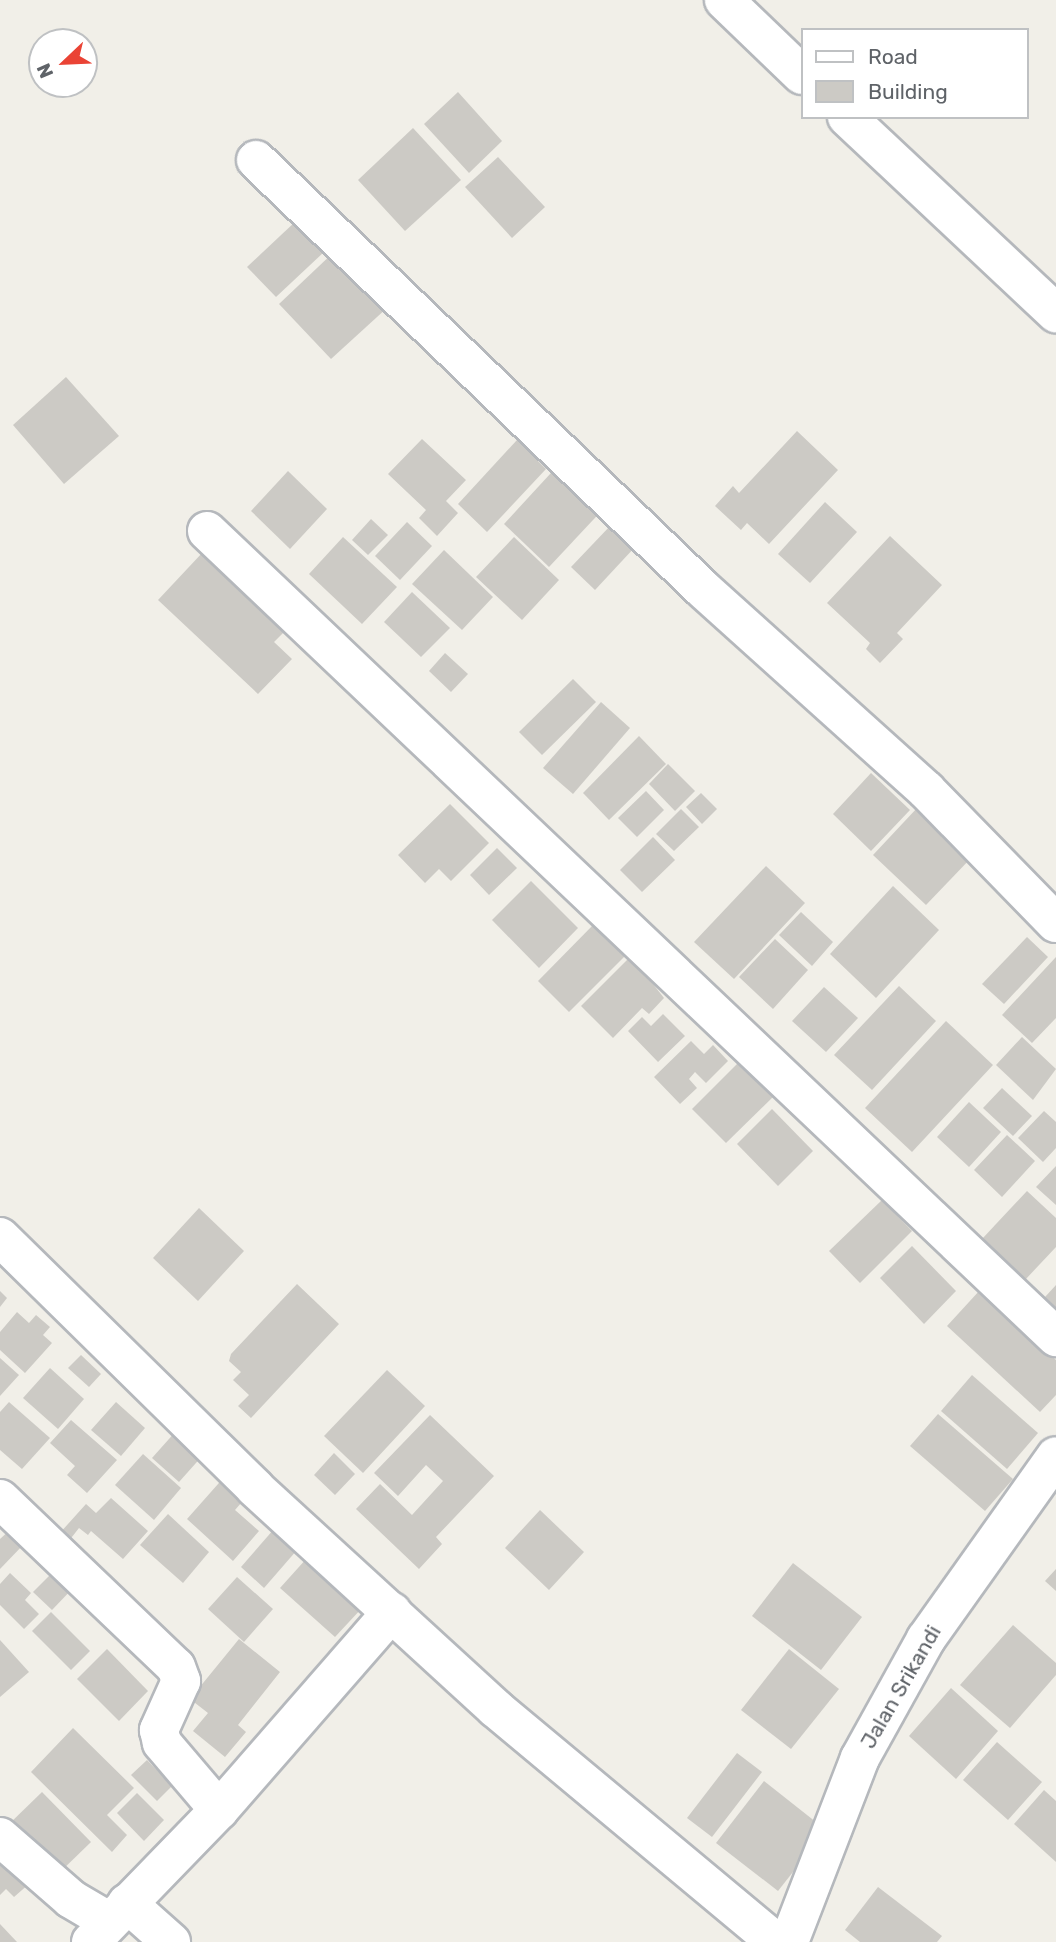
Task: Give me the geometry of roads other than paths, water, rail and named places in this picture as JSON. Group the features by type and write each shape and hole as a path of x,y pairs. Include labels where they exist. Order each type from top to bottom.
{"street":[{"path":"724,0 800,73"},
{"path":"849,119 1056,313"},
{"path":"256,160 704,590 926,790 1056,923"},
{"path":"207,531 1056,1337"},
{"path":"0,1237 495,1708 776,1942"},
{"name":"Jalan Srikandi","path":"789,1942 860,1758 926,1639 1056,1456"},
{"path":"0,1499 176,1667 181,1681 159,1730 162,1743 219,1810"},
{"path":"109,1922 219,1810 392,1612"},
{"path":"0,1837 71,1899 109,1922 171,1942"}]}
